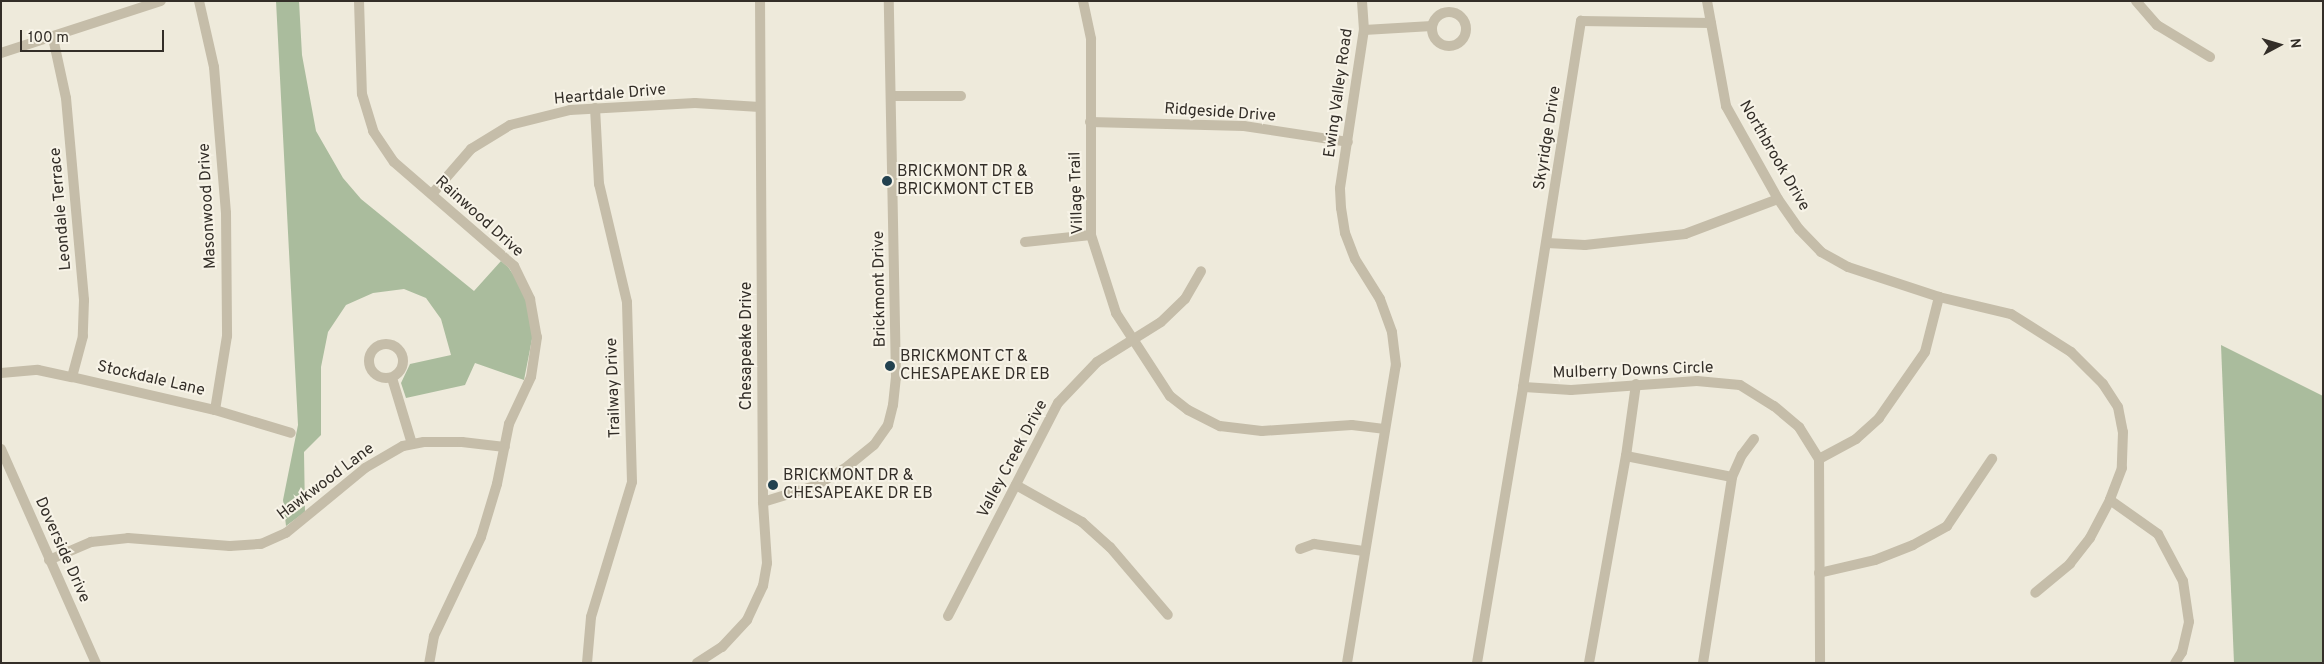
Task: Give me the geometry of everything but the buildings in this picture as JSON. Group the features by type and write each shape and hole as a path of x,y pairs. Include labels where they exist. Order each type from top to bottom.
{"street":[{"path":"1,53 53,38 161,1"},
{"name":"Masonwood Drive","path":"199,1 214,67 226,213 227,336 215,410"},
{"name":"Rainwood Drive","path":"359,1 362,94 373,131 394,162 514,266 530,299 537,337 531,377 509,424 505,447 481,537 434,636 429,663"},
{"name":"Chesapeake Drive","path":"697,663 735,635 763,586 767,563 763,502 760,1"},
{"name":"Brickmont Drive","path":"763,502 815,486 848,466 874,445 888,425 896,378 889,1"},
{"name":"Village Trail","path":"1083,1 1091,39 1092,235 1116,313 1170,396 1188,410 1220,426 1262,431 1352,425 1384,429"},
{"name":"Ewing Valley Road","path":"1347,663 1396,364 1392,332 1380,299 1355,259 1345,234 1340,188 1364,30 1362,1"},
{"name":"Northbrook Drive","path":"1706,1 1726,106 1778,199 1799,229 1821,252 1848,266 1939,297 2011,314 2071,352 2103,384 2118,407 2123,432 2122,468 2110,500 2090,538 2075,557 2035,593"},
{"path":"2136,1 2157,25 2210,57"},
{"name":"Skyridge Drive","path":"1523,387 1581,21 1711,23"},
{"path":"1364,30 1432,26"},
{"name":"Leondale Terrace","path":"53,38 66,98 84,300 82,336 72,377"},
{"path":"892,96 961,96"},
{"name":"Heartdale Drive","path":"432,194 471,148 510,125 570,110 595,108 695,103 760,107"},
{"name":"Trailway Drive","path":"587,663 591,617 632,482 627,302 600,184 595,108"},
{"name":"Ridgeside Drive","path":"1090,122 1244,126 1348,142"},
{"path":"1547,243 1585,245 1684,234 1778,199"},
{"path":"1025,242 1092,235"},
{"name":"Valley Creek Drive","path":"948,616 1058,403 1097,362 1161,322 1185,299 1201,271"},
{"path":"1820,663 1819,459 1856,439 1879,418 1925,352 1939,297"},
{"name":"Stockdale Lane","path":"1,373 38,370 72,377 215,410 291,433"},
{"path":"392,378 412,444"},
{"name":"Mulberry Downs Circle","path":"1523,387 1571,390 1697,381 1740,385 1799,427 1819,459"},
{"path":"1589,663 1626,456 1636,384"},
{"path":"1476,663 1523,387"},
{"path":"1703,663 1732,477 1742,455 1754,439"},
{"name":"Hawkwood Lane","path":"49,560 91,542 128,538 230,546 261,544 286,532 365,468 412,444 462,442 505,447"},
{"name":"Doverside Drive","path":"1,449 96,663"},
{"path":"1626,456 1732,477"},
{"path":"1819,573 1875,560 1913,545 1947,526 1992,459"},
{"path":"1016,485 1082,522 1110,547 1168,615"},
{"path":"2110,500 2158,534 2183,581 2190,622 2182,652 2175,663"},
{"path":"1300,550 1314,544 1364,552"}],"green space":[{"path":"276,1 299,1 302,55 316,131 343,178 361,199 474,291 501,261 508,267 520,284 528,305 533,334 524,380 475,363 465,385 406,398 401,383 410,364 451,355 441,319 426,298 404,289 373,293 346,305 328,332 321,367 321,435 304,452 305,512 286,526 283,500 298,425"},
{"path":"2221,345 2323,396 2323,663 2234,663"}],"place":[{"name":"BRICKMONT DR & BRICKMONT CT EB","path":"887,181"},
{"name":"BRICKMONT CT & CHESAPEAKE DR EB","path":"890,366"},
{"name":"BRICKMONT DR & CHESAPEAKE DR EB","path":"773,485"}]}
